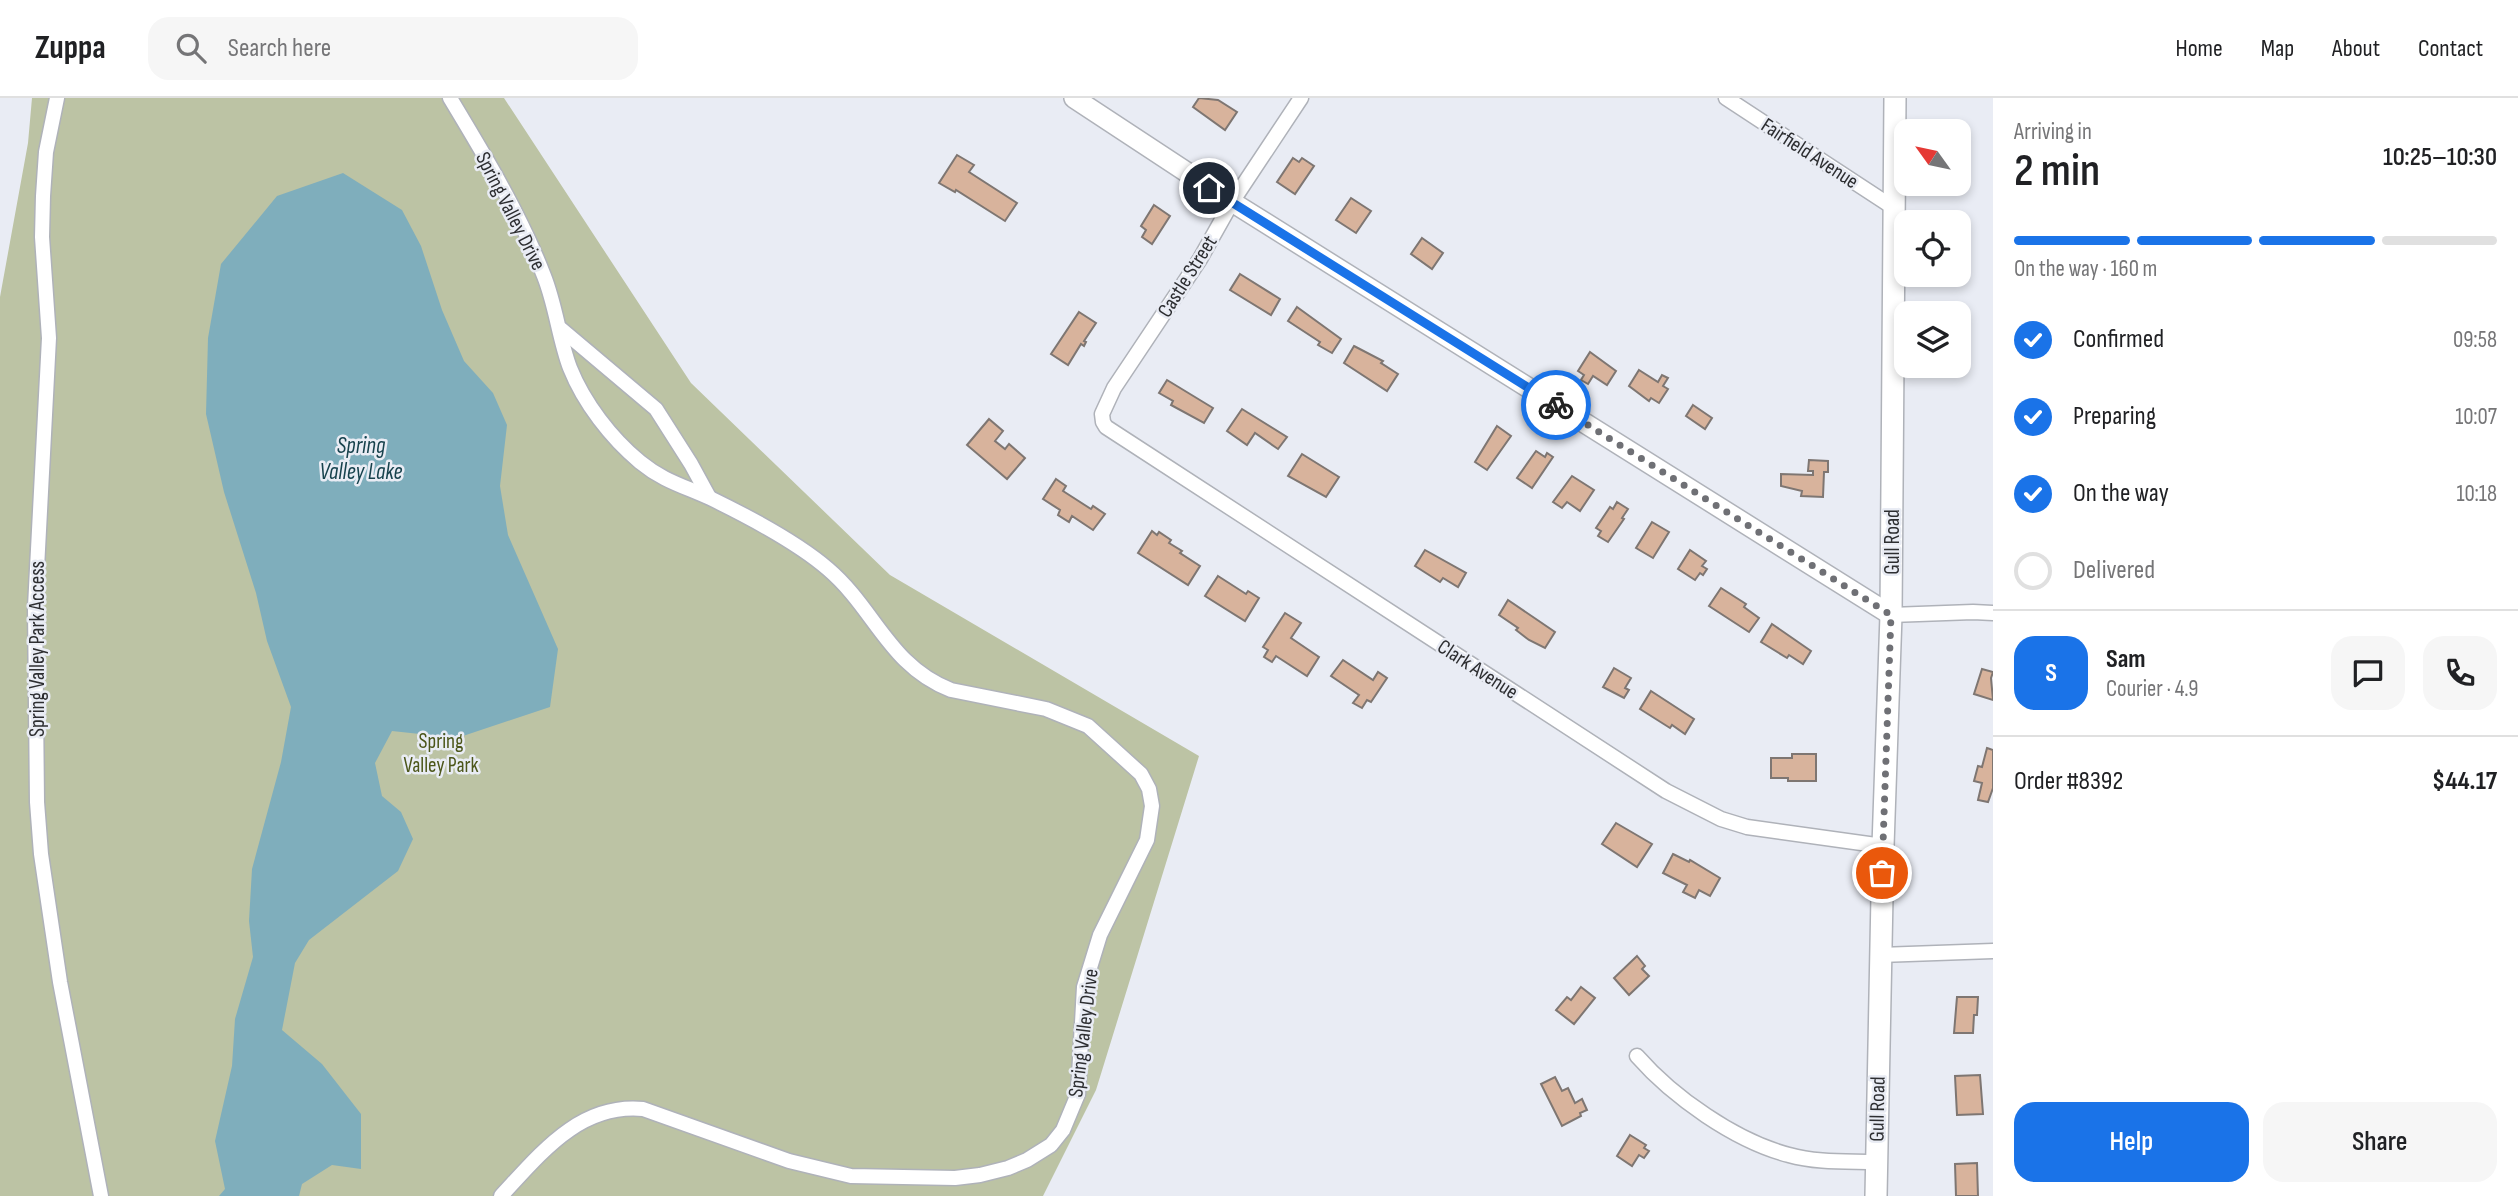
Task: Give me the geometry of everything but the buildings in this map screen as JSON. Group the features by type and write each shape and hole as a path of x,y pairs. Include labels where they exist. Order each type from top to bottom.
{"main road":[{"name":"Gull Road","path":"1876,1196 1891,615 1895,98"}],"street":[{"name":"Spring Valley Park Access","path":"57,98 46,152 43,195 42,237 49,338 35,607 37,802 41,854 60,982 101,1196"},
{"name":"Spring Valley Drive","path":"450,98 490,164 516,214 545,277 571,370 590,406 612,435 639,461 671,483 709,497 765,528 828,569 846,587 903,660 919,674 951,690 1062,714 1088,726 1141,774 1149,789 1152,806 1147,841 1100,935 1084,987 1077,1094 1072,1113 1051,1145 1008,1168 980,1175 955,1178 851,1176 789,1161 643,1109 624,1107 585,1119 561,1136 501,1196"},
{"path":"1074,98 1232,202 1891,615 1993,613"},
{"name":"Castle Street","path":"1103,422 1102,414 1114,388 1200,259 1232,202 1301,98"},
{"name":"Fairfield Avenue","path":"1726,98 1894,208"},
{"path":"561,329 656,409 709,497"},
{"name":"Clark Avenue","path":"1103,422 1110,431 1666,791 1721,819 1747,827 1883,846"},
{"path":"1881,955 1993,951"},
{"path":"1637,1056 1666,1086 1713,1120 1754,1141 1787,1155 1802,1158 1876,1162"}],"green space":[{"name":"Spring Valley Park","path":"32,98 504,98 691,383 890,575 1199,756 1096,1090 1043,1196 0,1196 0,297 28,143"}],"water":[{"name":"Spring Valley Lake","path":"343,173 402,210 421,246 442,310 464,361 493,393 507,425 500,486 508,535 558,649 550,707 457,738 392,731 375,763 382,796 401,812 413,839 398,871 309,940 295,963 282,1030 322,1064 361,1114 361,1169 332,1165 302,1184 299,1196 219,1196 225,1189 215,1141 232,1066 235,1019 253,957 249,921 252,869 281,762 291,707 267,641 256,593 224,492 206,414 208,338 221,264 277,196"}],"way so far":[{"path":"1556,405 1891,615 1882,873"}],"route":[{"path":"1209,188 1556,405"}]}
